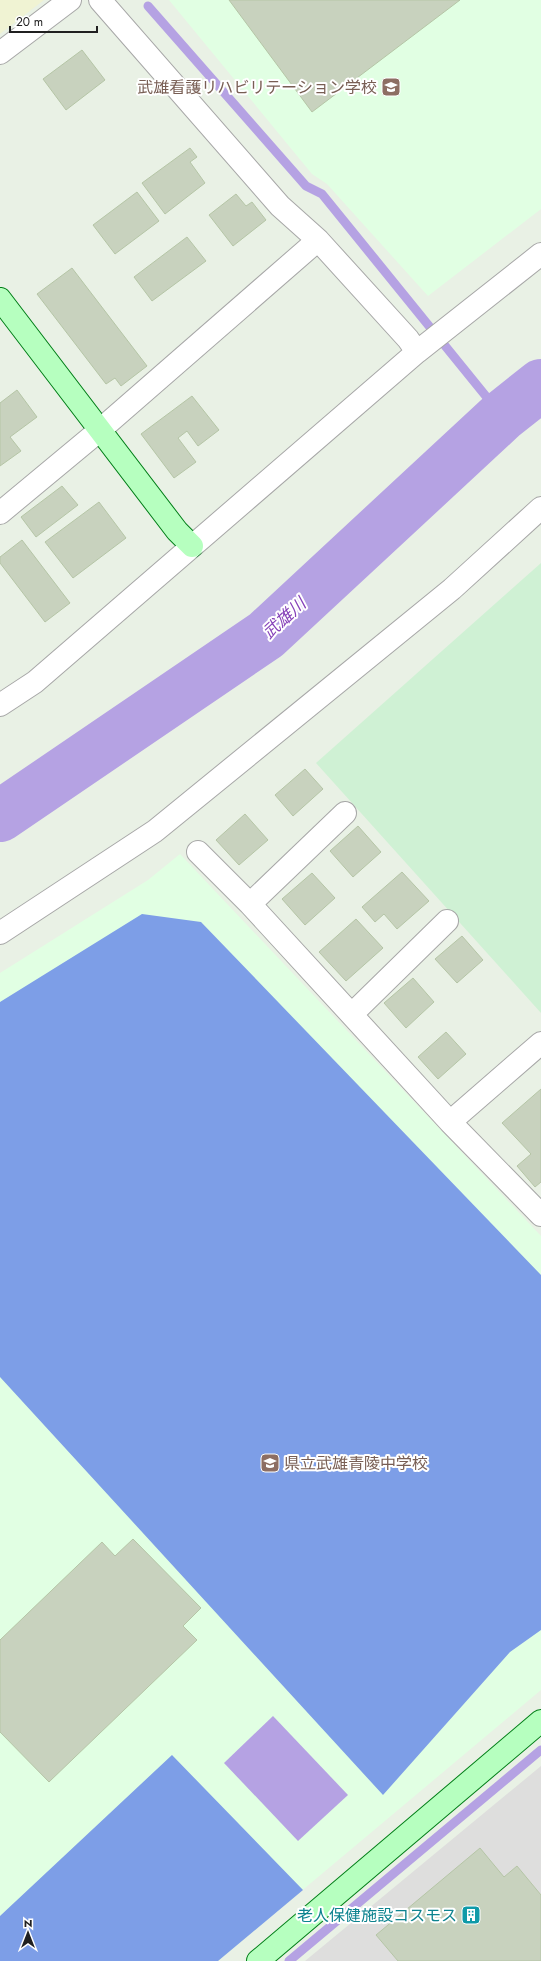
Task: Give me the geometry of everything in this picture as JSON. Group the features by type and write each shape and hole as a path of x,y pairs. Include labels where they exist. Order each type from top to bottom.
{"street":[{"path":"0,53 70,0"},
{"path":"100,0 280,206 318,240 408,339 417,352"},
{"path":"0,513 100,430 318,240"},
{"path":"0,705 34,682 417,352 541,254"},
{"path":"0,299 177,531 192,546"},
{"path":"0,933 155,831 452,589 541,508"},
{"path":"250,904 344,813"},
{"path":"198,852 250,904 450,1122 541,1215"},
{"path":"352,1014 448,921"},
{"path":"450,1122 541,1043"},
{"path":"258,1961 541,1720"}],"shaded area":[{"path":"0,0 44,0 0,34"},
{"name":"武雄看護リハビリテーション学校","path":"169,0 541,0 541,209 428,296 327,184 312,174"},
{"path":"541,563 541,1013 316,763"},
{"name":"県立武雄青陵中学校","path":"180,854 541,1236 541,1690 218,1961 0,1961 0,973 148,880"},
{"name":"県立武雄青陵中学校","path":"142,914 201,922 541,1275 541,1630 510,1652 383,1795 0,1377 0,1002"},
{"path":"273,1716 348,1795 298,1841 224,1763"},
{"path":"172,1755 303,1890 218,1961 0,1961 0,1916"},
{"path":"541,1766 541,1961 305,1961"}],"building":[{"path":"229,0 460,0 312,112"},
{"path":"82,50 105,80 66,110 43,79"},
{"path":"190,148 197,157 190,162 205,183 165,214 142,183"},
{"path":"137,192 159,221 115,254 93,225"},
{"path":"236,194 246,206 252,202 266,220 233,246 209,215"},
{"path":"187,237 206,261 152,301 134,277"},
{"path":"72,268 147,366 121,386 115,378 106,384 37,294"},
{"path":"17,390 37,417 10,437 21,451 0,466 0,403"},
{"path":"192,396 219,430 198,446 187,431 178,438 196,462 174,478 141,434"},
{"path":"62,486 78,505 36,537 21,517"},
{"path":"99,502 126,538 73,578 45,542"},
{"path":"22,540 70,603 45,622 0,563 0,557"},
{"path":"305,769 323,789 293,816 275,795"},
{"path":"245,814 268,840 239,865 216,840"},
{"path":"358,826 381,852 353,877 330,851"},
{"path":"402,872 429,901 397,929 384,914 375,922 362,907"},
{"path":"312,873 335,898 305,925 282,899"},
{"path":"356,919 383,948 346,981 319,952"},
{"path":"462,936 483,960 457,983 435,959"},
{"path":"413,978 434,1002 406,1028 384,1003"},
{"path":"446,1032 466,1054 438,1079 418,1057"},
{"path":"541,1089 541,1182 535,1187 517,1166 531,1154 502,1123"},
{"path":"133,1539 201,1608 183,1626 197,1640 49,1782 0,1732 0,1640 102,1542 115,1556"},
{"name":"老人保健施設コスモス","path":"480,1848 504,1877 517,1866 541,1895 541,1961 398,1961 376,1935"}],"waterway":[{"path":"148,6 306,186 322,194 502,416"},
{"name":"武雄川","path":"0,816 266,635 502,416 541,385"},
{"path":"289,1961 541,1750"}],"place":[{"name":"武雄看護リハビリテーション学校","path":"391,87"},
{"name":"県立武雄青陵中学校","path":"270,1463"},
{"name":"老人保健施設コスモス","path":"471,1915"}]}
